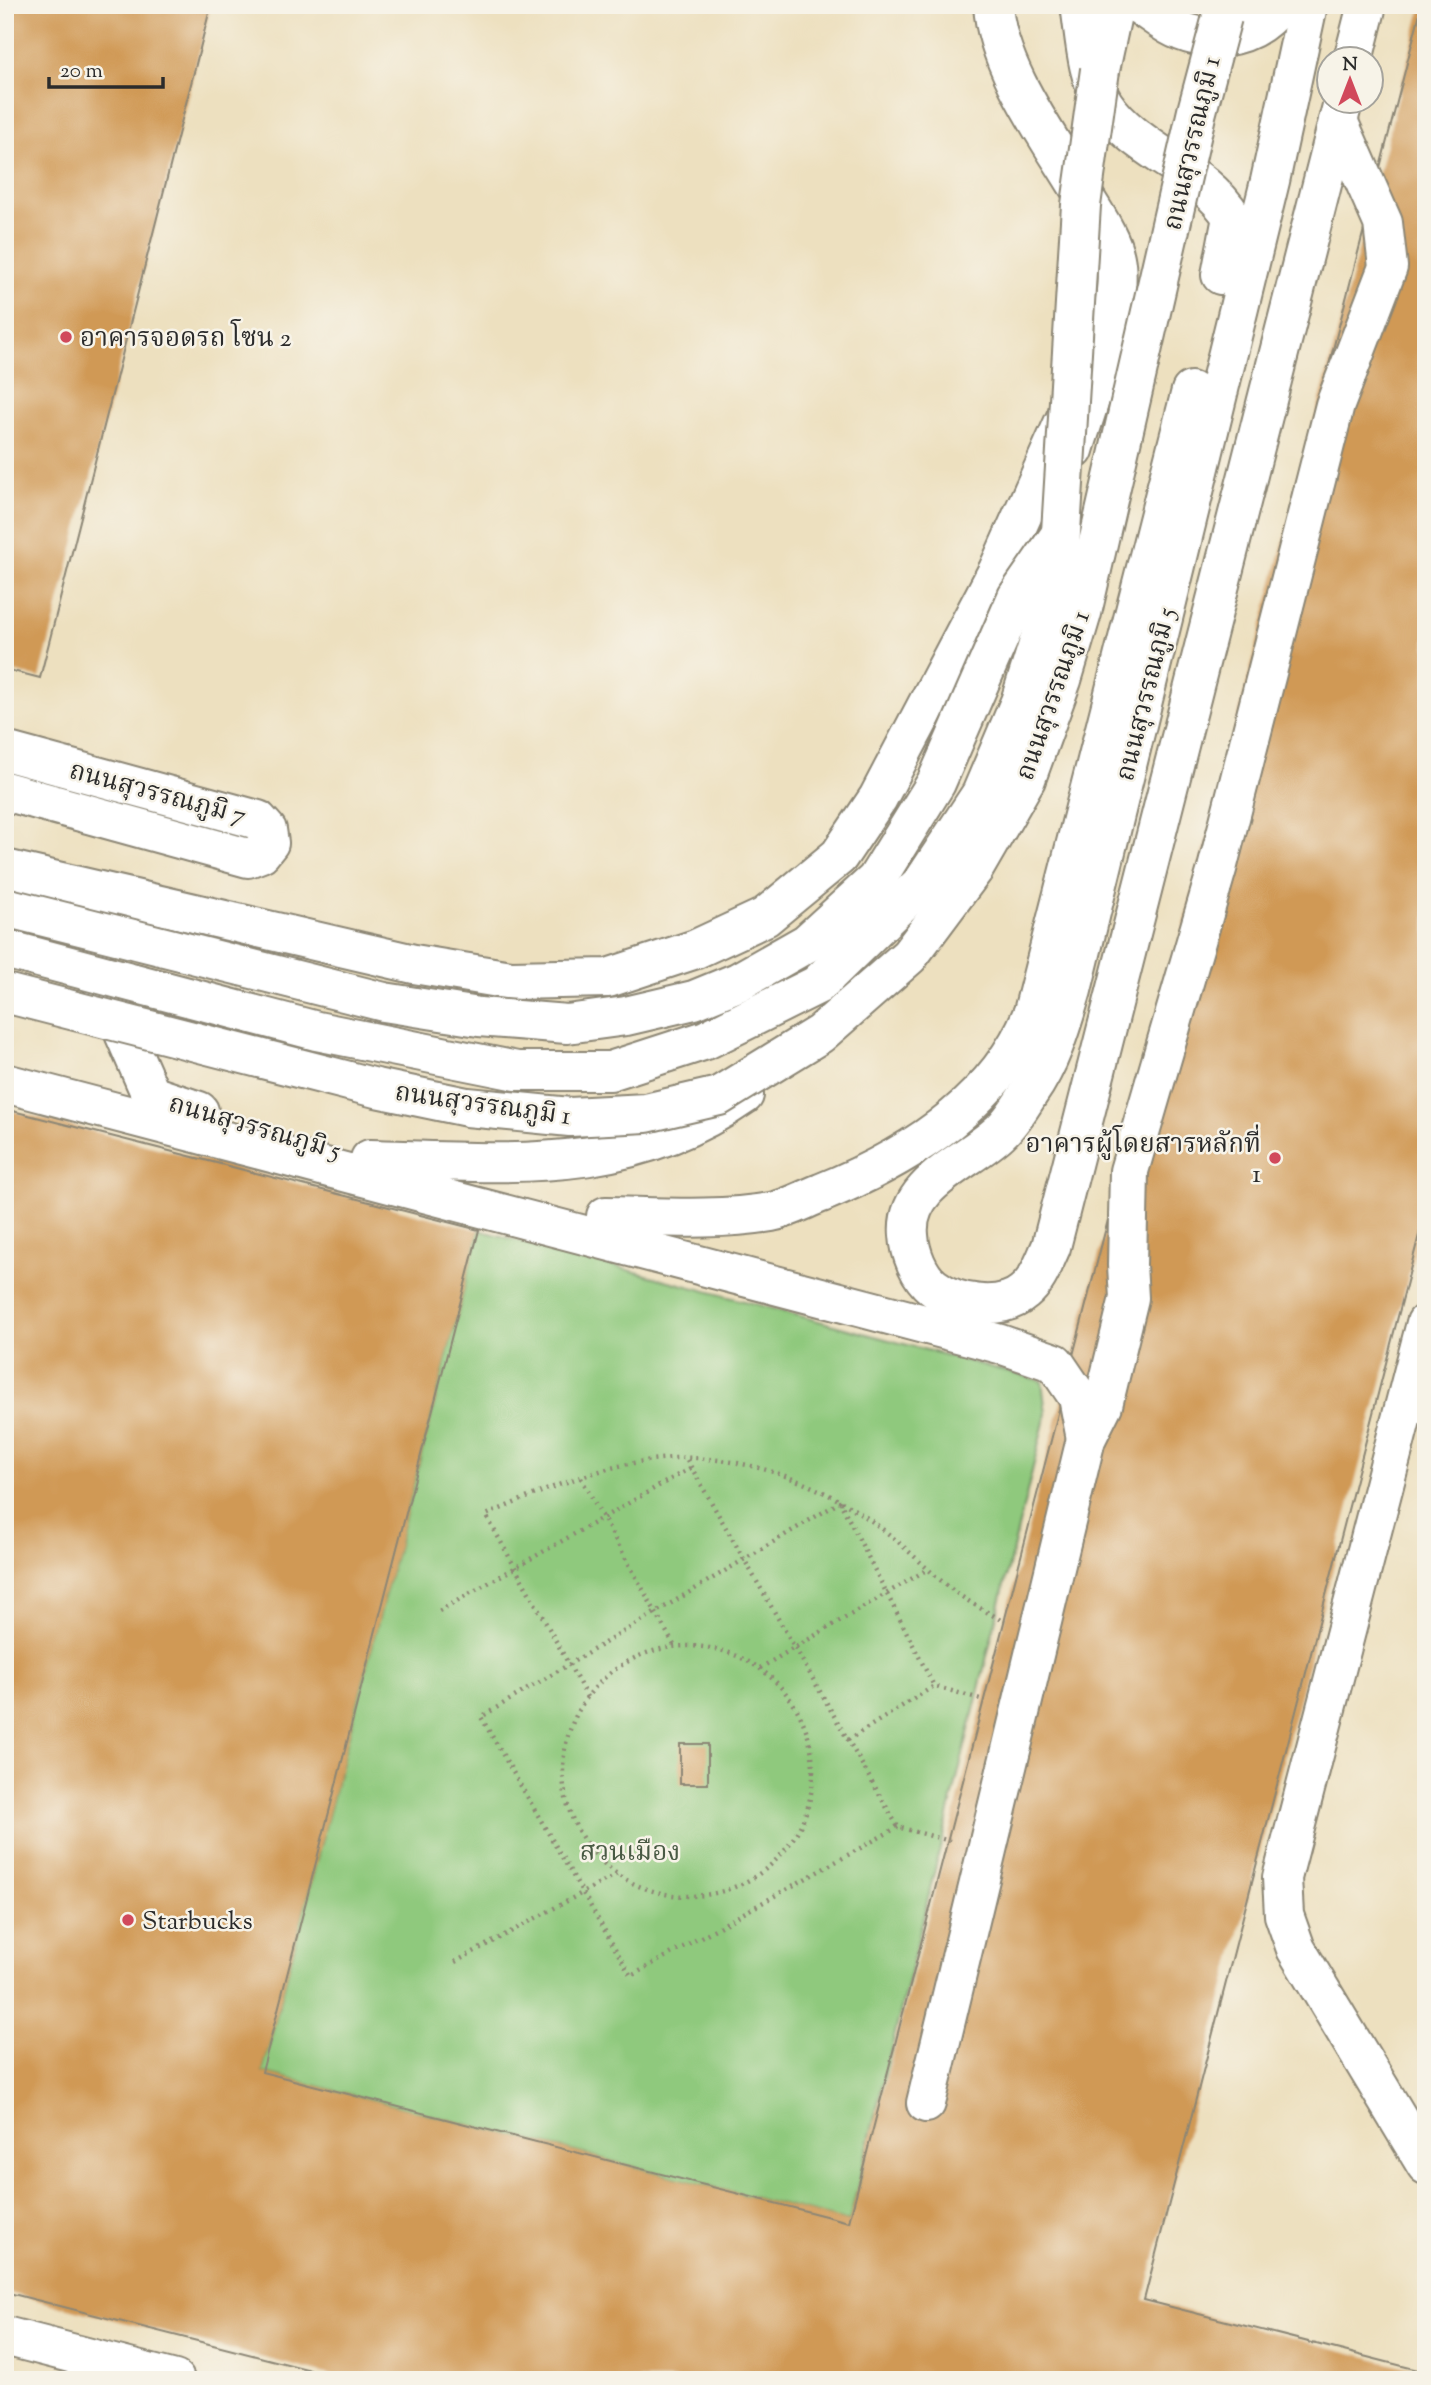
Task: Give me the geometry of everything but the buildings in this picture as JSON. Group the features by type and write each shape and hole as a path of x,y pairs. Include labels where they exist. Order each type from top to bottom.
{"main road":[{"path":"370,1159 578,1161 657,1142 739,1098 776,1073 933,905 956,863 1111,321 1115,291 1115,258 1100,223 1014,74 995,28 993,5"},
{"path":"606,1216 718,1218 774,1211 853,1180 907,1151 975,1100 1021,1042 1032,1012 1226,257 1232,217 1220,198 1128,129 1104,104 1093,77 1080,5"},
{"name":"ถนนสุวรรณภูมิ 1","path":"5,949 317,1031 517,1071 610,1071 706,1040 817,985 923,882 981,794 1020,702 1058,581 1081,205 1100,70 1114,5"},
{"path":"1139,5 1181,31 1219,38 1244,34 1272,14 1279,5"},
{"name":"ถนนสุวรรณภูมิ 1","path":"5,993 363,1085 467,1107 570,1117 646,1113 719,1097 820,1034 909,956 974,869 1026,779 1062,680 1082,613 1196,111 1225,5"},
{"name":"ถนนสุวรรณภูมิ 5","path":"945,1312 933,1287 915,1264 909,1235 911,1211 928,1187 1001,1132 1031,1091 1055,1048 1073,990 1260,222 1308,5"},
{"path":"1357,46 1367,5"},
{"name":"ถนนสุวรรณภูมิ 5","path":"5,1083 451,1202 945,1312 1009,1301 1024,1292 1036,1279 1051,1247 1121,959 1176,759 1339,116"},
{"path":"926,2102 1086,1439 1102,1405 1129,1298 1129,1171 1217,869 1335,405 1388,267 1383,223 1342,116"},
{"name":"ถนนสุวรรณภูมิ 1","path":"5,869 414,964 511,980 608,978 696,949 765,917 839,856 878,797 998,570 1067,415"},
{"name":"ถนนสุวรรณภูมิ 1","path":"5,906 384,1002 479,1017 567,1024 626,1016 694,1000 738,982 807,943 876,880 936,783 1017,597 1122,445"},
{"name":"ถนนสุวรรณภูมิ 7","path":"5,751 258,820 268,830 269,843 261,853 248,858 5,791"},
{"name":"ถนนสุวรรณภูมิ 5","path":"5,906 83,939 151,1095 370,1159 606,1216"},
{"path":"606,1216 945,1312 1000,1344 1055,1363 1078,1397 1086,1439"},
{"path":"945,1312 1000,1344"},
{"path":"1426,1323 1282,1878 1284,1915 1296,1949 1426,2165"},
{"path":"5,2336 175,2380"}],"path":[{"path":"587,1697 486,1515 581,1478 629,1465 687,1459 758,1469 820,1488 877,1525 951,1590 1037,1643"},
{"path":"687,1459 898,1828"},
{"path":"439,1611 692,1467"},
{"path":"581,1478 675,1647"},
{"path":"840,1502 481,1717 631,1976 898,1828 986,1851"},
{"path":"840,1502 934,1686 1021,1711"},
{"path":"760,1668 928,1569"},
{"path":"683,1645 724,1650 760,1668 789,1696 808,1731 814,1771 807,1811 788,1846 759,1874 723,1892 682,1896 641,1888 604,1865 577,1832 563,1792 563,1749 578,1709 587,1697 605,1676 641,1654 675,1647 683,1645"},
{"path":"848,1740 934,1686"},
{"path":"455,1962 618,1873"}],"green space":[{"name":"สวนเมือง","path":"479,1230 1042,1381 1046,1414 849,2222 262,2072"}],"place":[{"name":"อาคารจอดรถ โซน 2","path":"66,337"},
{"name":"อาคารผู้โดยสารหลักที่ 1","path":"1275,1158"},
{"name":"Starbucks","path":"128,1920"}]}
